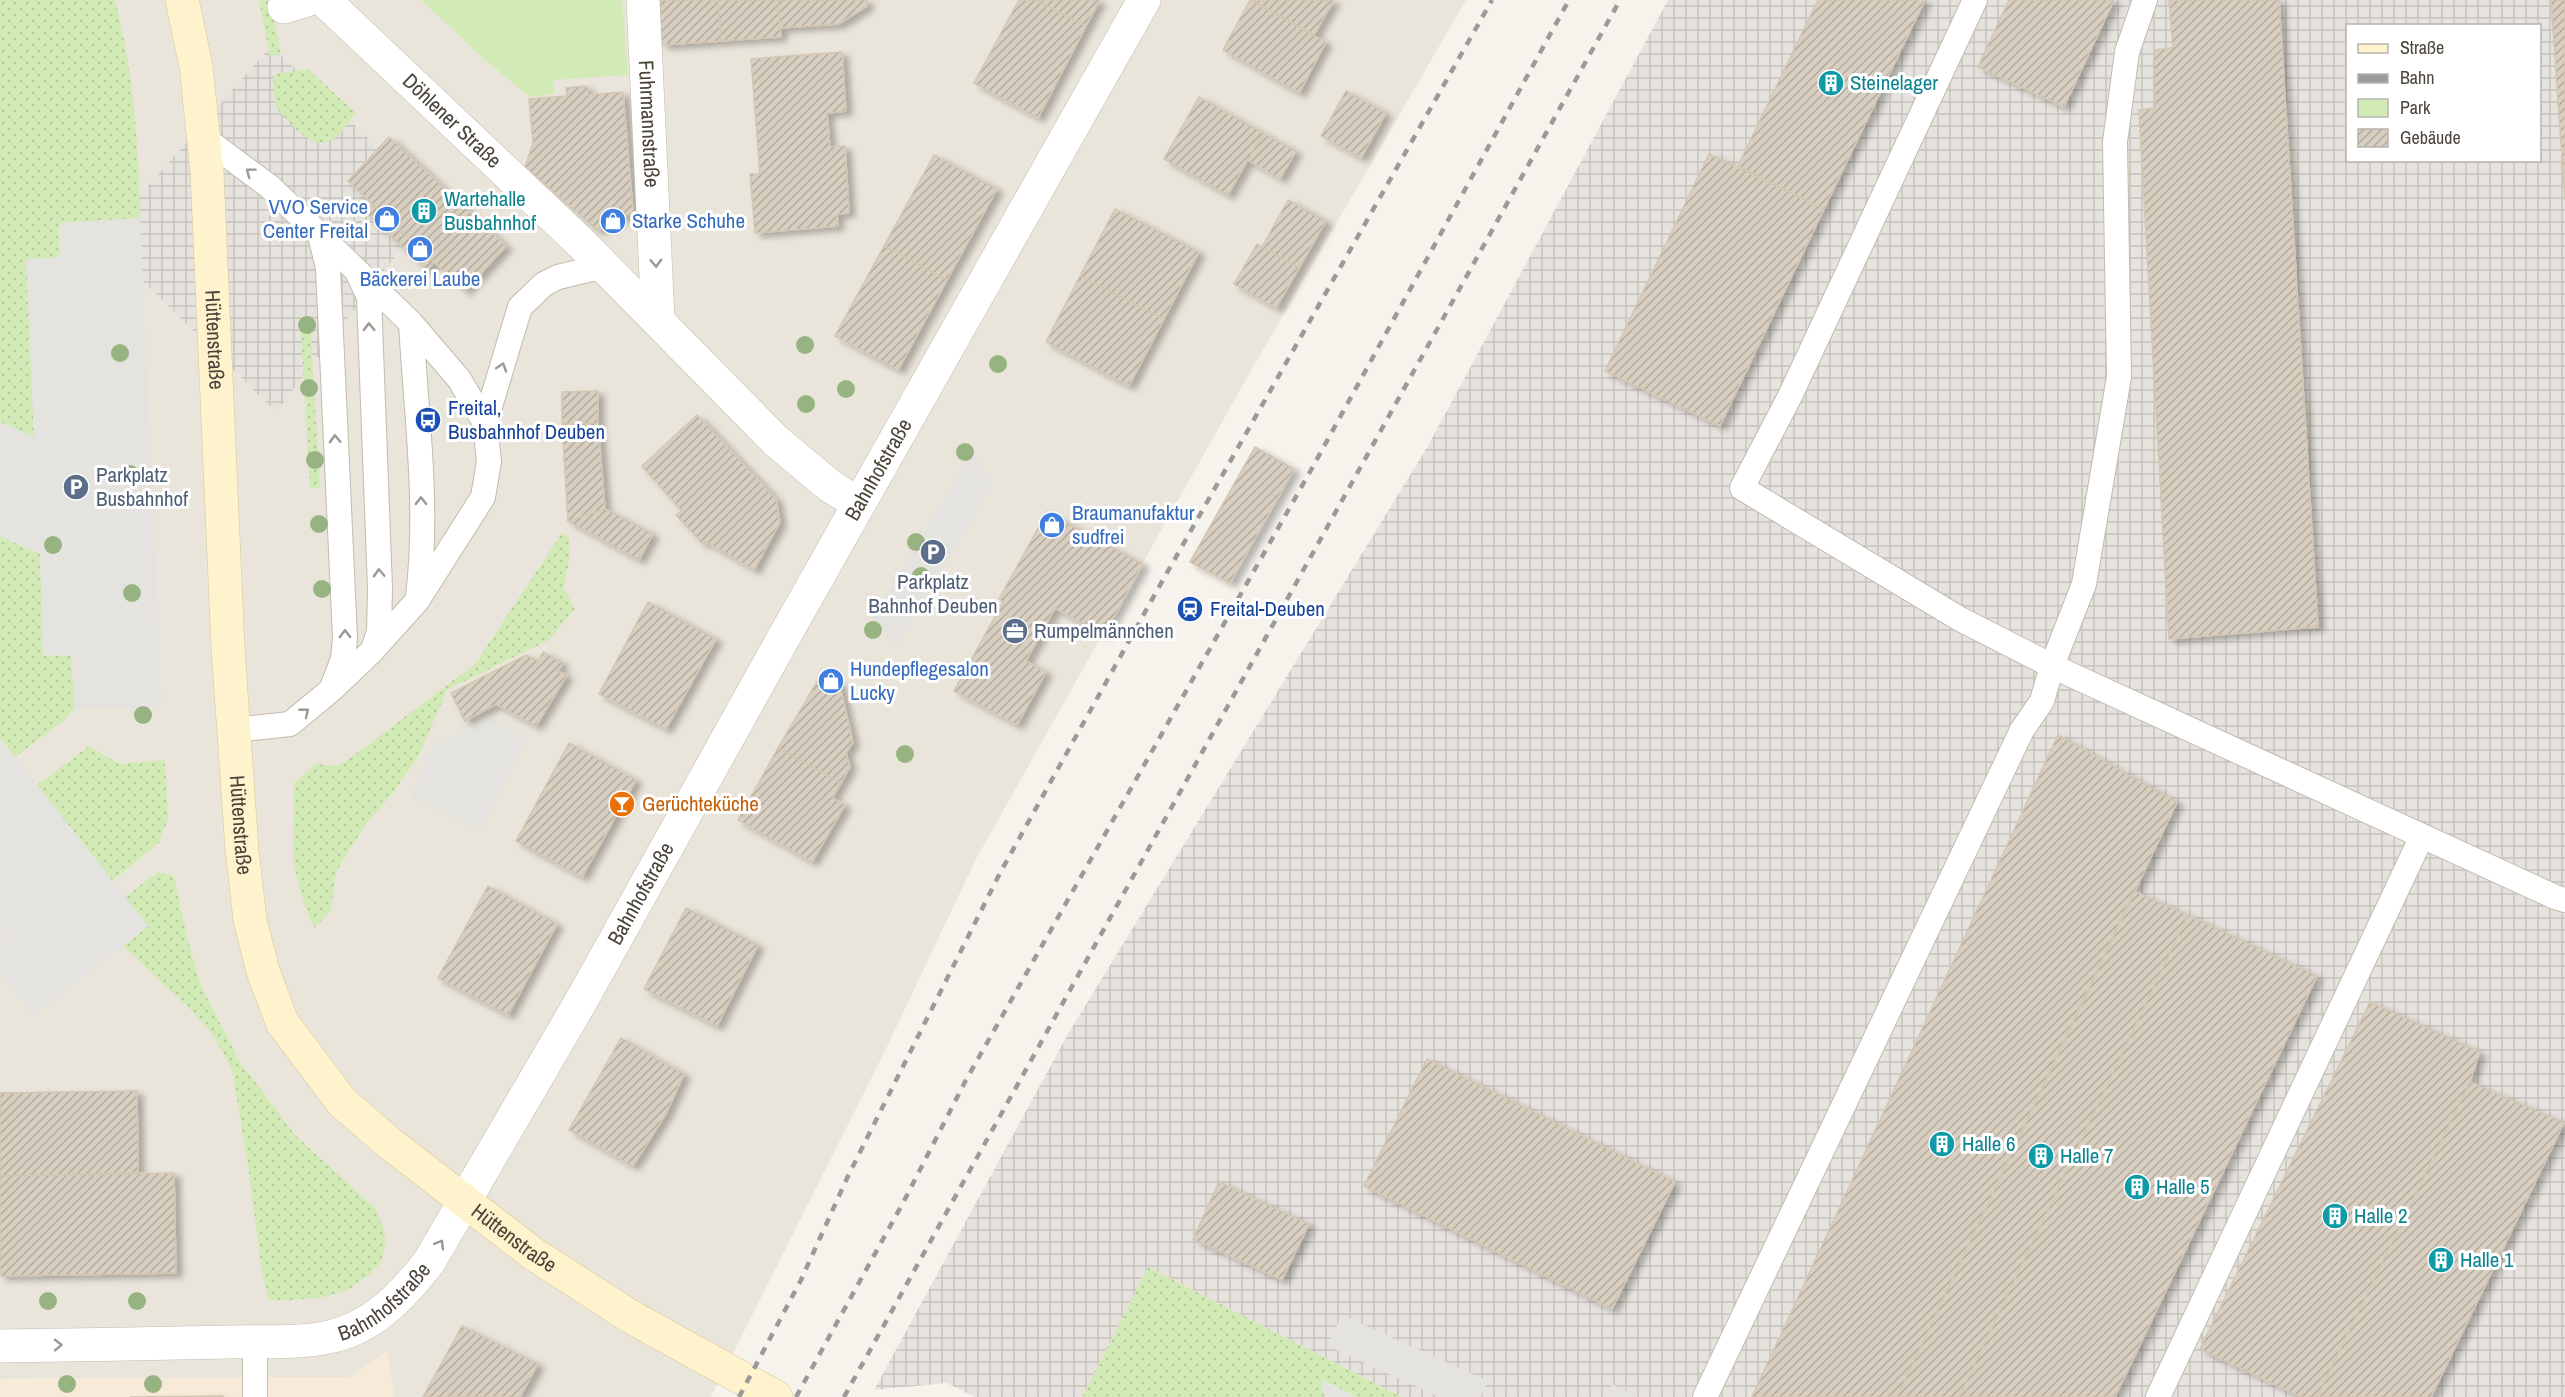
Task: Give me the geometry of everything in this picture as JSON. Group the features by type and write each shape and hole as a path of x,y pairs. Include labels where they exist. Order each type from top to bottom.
{"main road":[{"name":"Hüttenstraße","path":"182,0 196,66 204,138 242,850 250,920 263,971 282,1022 342,1102 364,1123 464,1202 576,1283 633,1318 776,1397"}],"street":[{"name":"Döhlener Straße","path":"324,0 604,266 776,441 831,486 859,504"},
{"name":"Fuhrmannstraße","path":"643,0 658,319"},
{"name":"Bahnhofstraße","path":"0,1346 255,1342 330,1337 361,1325 389,1307 405,1292 429,1262 580,1003 1144,0"}],"lane":[{"path":"1975,0 1790,396 1742,488 1960,619 2052,666 2422,837 2565,900"},
{"path":"1705,1397 2022,730 2042,701 2052,666 2084,584 2120,377 2115,141 2127,52 2145,0"},
{"path":"204,138 270,187 411,323 459,379 485,423"},
{"path":"320,235 328,268 345,638 343,659 332,690"},
{"path":"234,730 290,724 332,690 372,651 417,601 483,497 489,462 485,423 520,307 544,285 558,277 604,266"},
{"path":"357,271 369,297 380,611 379,632 372,651"},
{"path":"411,323 422,495 422,565 417,601"},
{"path":"2158,1397 2422,837"},
{"path":"255,1342 255,1397"}],"shaded area":[{"path":"0,0 1466,0 1253,367 976,859 884,1053 711,1397 394,1397 387,1352 351,1377 0,1379"},
{"path":"1668,0 2565,0 2565,1397 1402,1397 1148,1267 1082,1397 975,1397 947,1383 874,1390 1068,1034 1429,444"},
{"path":"271,46 436,203 276,412 101,240"},
{"name":"Parkplatz Busbahnhof","path":"140,218 162,707 75,708 71,656 43,655 40,554 0,536 0,422 34,437 26,260 60,257 59,223"},
{"name":"Parkplatz Bahnhof Deuben","path":"974,450 993,486 896,647 872,617"},
{"path":"492,718 527,737 480,831 410,798 435,743"},
{"path":"0,738 148,926 33,1016 0,974 0,942 7,936 0,927"},
{"path":"1342,1315 1488,1381 1480,1397 1440,1397 1327,1346"},
{"path":"387,1351 394,1397 0,1397 0,1379 351,1377"},
{"path":"1321,1380 1357,1397 1325,1397"},
{"path":"1612,1384 1638,1397 1605,1397"}],"green space":[{"path":"0,0 115,0 131,81 136,136 140,218 59,223 60,257 27,260 34,438 0,422"},
{"path":"259,0 271,0 281,54 270,56"},
{"path":"421,0 622,0 628,75 553,80 555,93 530,97 484,59"},
{"path":"308,69 356,113 335,138 326,142 318,142 302,134 275,107 273,74"},
{"path":"300,318 310,318 320,488 310,488"},
{"path":"562,533 569,537 570,555 564,588 575,609 549,640 447,690 419,755 393,793 365,825 336,872 331,910 314,928 303,901 293,862 294,783 316,764 338,766 345,762 475,664"},
{"path":"0,536 40,554 43,655 71,656 75,708 67,718 15,757 0,738"},
{"path":"89,746 119,764 165,760 168,819 159,843 112,881 37,785"},
{"path":"158,872 174,876 187,937 201,986 240,1062 296,1136 376,1209 386,1243 381,1262 369,1275 348,1290 320,1298 269,1301 262,1271 232,1070 213,1035 189,1008 123,946 148,926 125,897"},
{"path":"1148,1267 1402,1397 1357,1397 1322,1380 1325,1397 1082,1397"}],"building":[{"path":"660,0 718,0 721,41 662,45"},
{"path":"718,0 778,0 781,37 721,41"},
{"path":"778,0 867,0 867,6 839,24 780,28"},
{"path":"1019,0 1036,0 1086,26 1038,118 974,83"},
{"path":"1036,0 1100,0 1086,26"},
{"path":"1250,0 1326,42 1299,93 1223,50"},
{"path":"1252,0 1334,0 1314,35"},
{"name":"Steinelager","path":"1818,0 1925,0 1824,209 1738,166"},
{"path":"2009,0 2114,0 2064,107 1978,67"},
{"path":"2169,0 2279,0 2318,627 2169,639 2139,110 2155,108 2154,50 2173,48"},
{"path":"2551,0 2565,0 2565,200"},
{"path":"842,52 846,111 827,113 830,147 845,146 849,213 837,214 838,226 755,233 750,174 760,174 751,59"},
{"path":"587,86 588,95 623,92 633,212 597,230 525,167 533,143 529,99 567,96 566,88"},
{"path":"1346,91 1386,113 1361,158 1321,136"},
{"path":"1199,97 1263,133 1228,195 1164,159"},
{"path":"1263,133 1296,151 1280,179 1248,160"},
{"name":"Wartehalle Busbahnhof","path":"389,137 506,246 465,291 348,181"},
{"path":"1709,154 1824,209 1720,426 1605,371"},
{"path":"934,155 997,189 947,280 884,246"},
{"path":"1288,200 1326,221 1299,268 1262,247"},
{"path":"372,204 434,262 427,270 365,212"},
{"path":"1115,209 1199,252 1164,319 1080,276"},
{"path":"1257,244 1299,268 1276,308 1234,284"},
{"path":"884,246 947,280 898,370 835,336"},
{"path":"1080,276 1164,319 1129,386 1046,342"},
{"path":"598,391 598,423 562,424 562,392"},
{"path":"697,415 776,499 780,522 754,570 706,542 703,544 676,515 682,511 642,466"},
{"path":"598,423 605,509 568,521 562,424"},
{"path":"1255,447 1294,469 1230,583 1190,562"},
{"path":"605,509 653,534 639,560 568,521"},
{"path":"1047,512 1143,564 1104,635 1055,608 1026,661 1046,672 1017,725 954,691 1003,602 999,599"},
{"path":"648,602 716,639 666,729 599,694"},
{"path":"543,652 563,663 558,671 567,675 536,726 496,704 465,721 451,693 526,655 538,661"},
{"path":"819,678 839,682 853,742 846,753 850,767 841,783 778,748"},
{"name":"Halle 6","path":"2058,735 2177,802 1897,1397 1752,1397"},
{"path":"569,743 636,780 582,877 516,841"},
{"path":"778,748 841,783 832,798 845,805 812,862 738,820"},
{"path":"488,886 557,924 508,1015 438,978"},
{"name":"Halle 7","path":"2134,891 2188,915 1959,1397 1897,1397"},
{"path":"686,908 758,945 717,1026 644,989"},
{"name":"Halle 5","path":"2188,915 2317,976 2115,1397 1959,1397"},
{"name":"Halle 2","path":"2370,1002 2480,1052 2470,1082 2317,1397 2301,1397 2200,1349"},
{"path":"621,1038 684,1074 666,1114 633,1166 569,1130"},
{"path":"1427,1059 1675,1182 1612,1309 1364,1186"},
{"name":"Halle 1","path":"2470,1082 2564,1123 2431,1397 2317,1397"},
{"path":"137,1091 138,1173 0,1176 0,1093"},
{"path":"174,1173 176,1273 0,1276 0,1176"},
{"path":"1219,1182 1309,1224 1282,1280 1193,1239"},
{"path":"462,1326 538,1364 520,1397 423,1397"},
{"path":"223,1396 223,1397 130,1397"}],"railway":[{"path":"739,1397 801,1280 848,1176 1000,873 1164,578 1492,0"},
{"path":"796,1397 904,1201 966,1080 1311,470 1569,0"},
{"path":"844,1397 1620,0"}],"place":[{"name":"Steinelager","path":"1831,83"},
{"name":"Wartehalle Busbahnhof","path":"424,211"},
{"name":"VVO Service Center Freital","path":"387,219"},
{"name":"Starke Schuhe","path":"613,221"},
{"name":"Bäckerei Laube","path":"420,249"},
{"name":"Freital, Busbahnhof Deuben","path":"428,420"},
{"name":"Parkplatz Busbahnhof","path":"76,487"},
{"name":"Braumanufaktur sudfrei","path":"1052,525"},
{"name":"Parkplatz Bahnhof Deuben","path":"933,552"},
{"name":"Freital-Deuben","path":"1190,609"},
{"name":"Rumpelmännchen","path":"1015,631"},
{"name":"Hundepflegesalon Lucky","path":"831,681"},
{"name":"Gerüchteküche","path":"622,804"},
{"name":"Halle 6","path":"1942,1144"},
{"name":"Halle 7","path":"2041,1156"},
{"name":"Halle 5","path":"2137,1187"},
{"name":"Halle 2","path":"2335,1216"},
{"name":"Halle 1","path":"2441,1260"}]}
